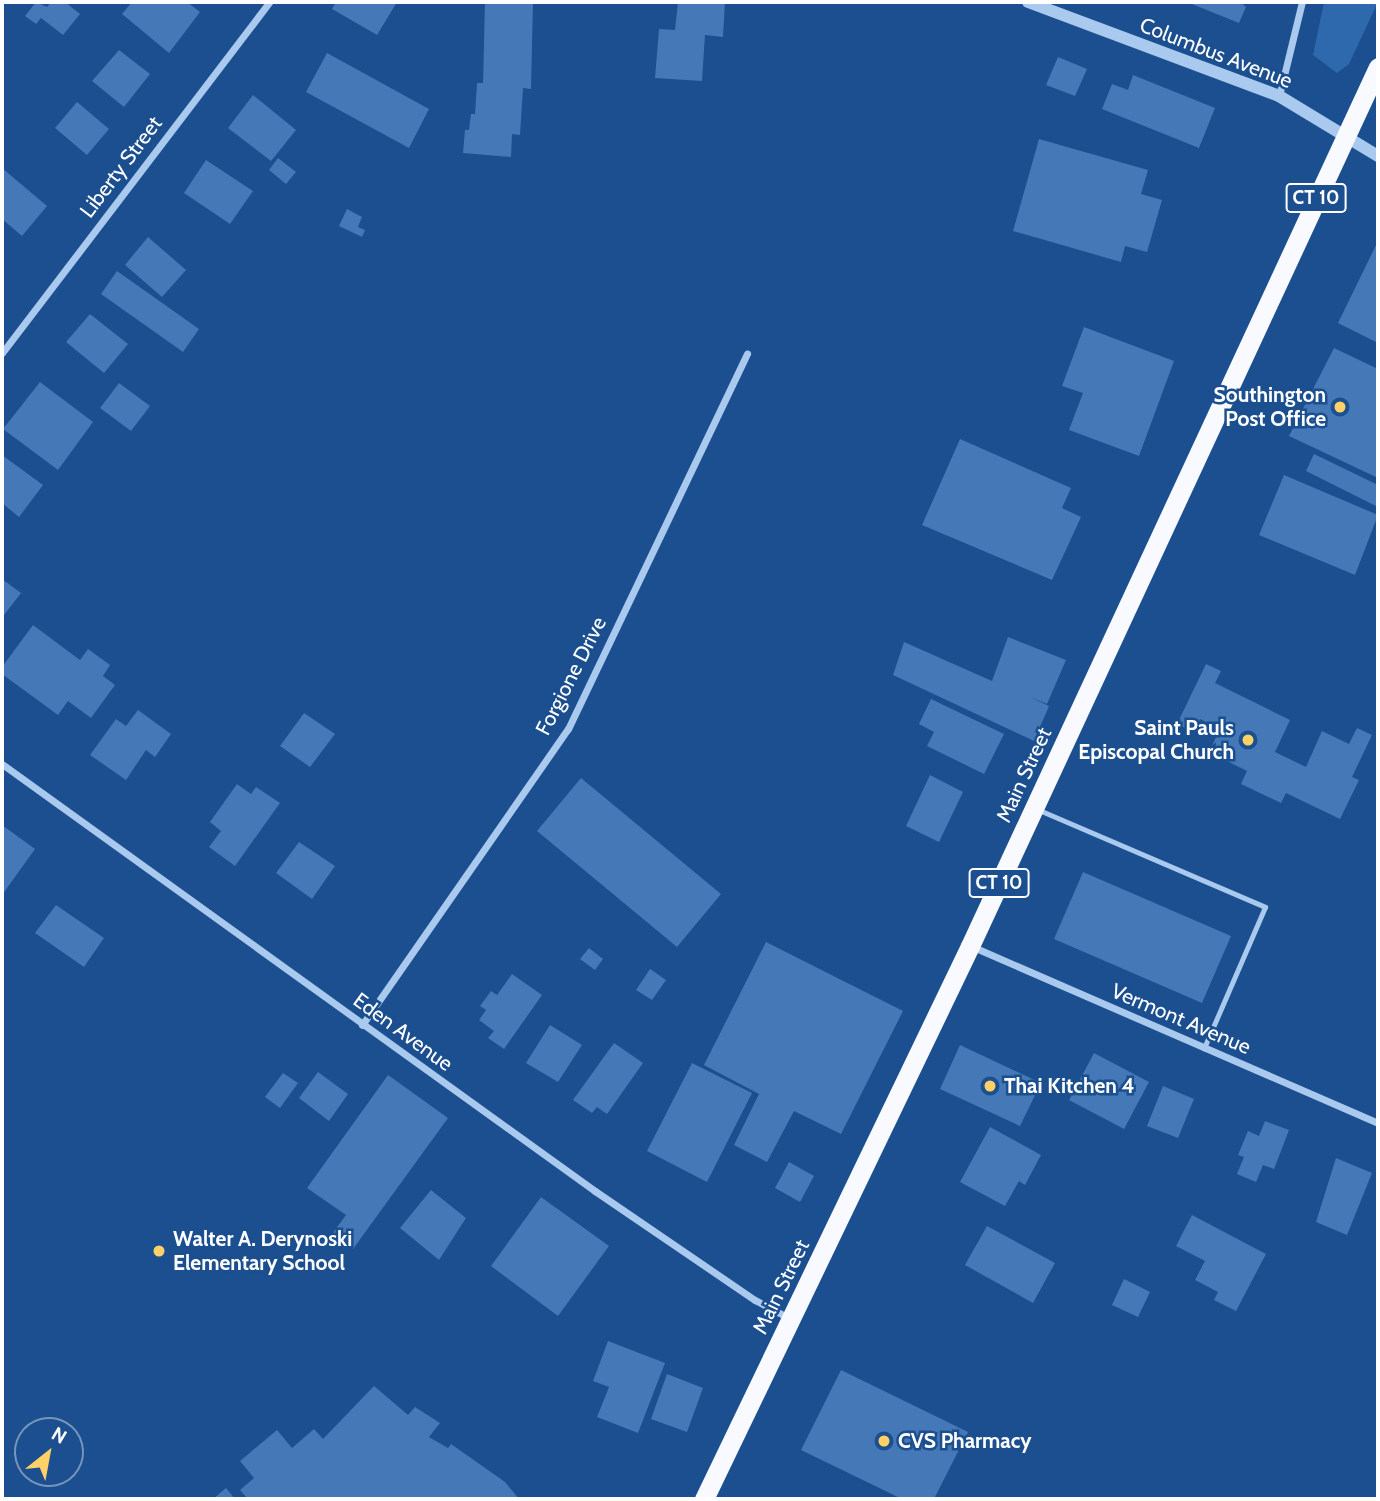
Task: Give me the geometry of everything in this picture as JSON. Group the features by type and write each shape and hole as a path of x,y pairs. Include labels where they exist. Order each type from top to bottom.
{"highway":[{"name":"Main Street","path":"704,1499 970,946 1378,67"}],"street":[{"name":"Liberty Street","path":"2,353 269,2"},
{"name":"Columbus Avenue","path":"1028,2 1279,96 1346,133 1378,156"},
{"path":"1279,96 1303,2"},
{"name":"Forgione Drive","path":"362,1025 568,729 747,354"},
{"name":"Eden Avenue","path":"2,764 606,1199 755,1300 791,1319"},
{"name":"Vermont Avenue","path":"970,946 1378,1123"}],"lane":[{"path":"1034,808 1265,907 1204,1048"}],"shaded area":[{"path":"1324,2 1378,2 1349,64 1337,73 1313,55"}],"building":[{"path":"36,2 47,7 51,2 65,2 80,14 63,35 41,18 36,24 25,16"},
{"path":"132,2 187,2 200,12 169,53 122,14"},
{"path":"336,2 397,2 377,35 332,9"},
{"path":"485,2 533,2 531,89 523,88 520,135 512,134 511,157 463,153 465,130 469,130 471,114 475,114 477,83 483,83"},
{"path":"678,2 725,2 723,37 705,35 702,81 655,78 659,29 675,30"},
{"path":"1187,2 1240,2 1246,7 1239,23"},
{"path":"119,50 150,74 124,107 92,81"},
{"path":"327,53 429,109 409,148 306,92"},
{"path":"1058,57 1087,69 1075,96 1046,85"},
{"path":"1133,75 1215,108 1199,148 1102,109 1112,84 1128,90"},
{"path":"253,95 296,130 271,161 228,128"},
{"path":"77,102 109,129 87,155 55,128"},
{"path":"1039,139 1148,170 1141,194 1162,200 1147,252 1125,246 1121,262 1013,231"},
{"path":"278,158 296,172 286,184 269,170"},
{"path":"206,160 253,191 230,224 184,193"},
{"path":"2,168 47,206 22,236 2,219"},
{"path":"347,209 362,217 358,227 365,230 362,237 339,226"},
{"path":"148,237 186,270 162,297 125,265"},
{"path":"1378,241 1378,343 1338,323"},
{"path":"117,271 199,329 183,352 101,294"},
{"path":"90,314 128,344 104,373 66,342"},
{"path":"1084,327 1174,361 1139,456 1069,430 1083,393 1062,386"},
{"name":"Southington Post Office","path":"1334,348 1378,369 1378,478 1289,436"},
{"path":"40,382 93,422 58,470 3,429"},
{"path":"119,383 150,406 131,431 100,408"},
{"path":"960,439 1071,488 1062,508 1081,517 1052,580 922,525"},
{"name":"Southington Post Office","path":"1314,454 1378,485 1378,507 1306,471"},
{"path":"2,455 43,485 19,517 2,503"},
{"path":"1284,475 1378,515 1355,575 1259,535"},
{"path":"2,579 21,593 4,615 2,613"},
{"path":"33,625 80,660 88,649 110,665 103,676 115,685 91,718 68,701 58,715 2,674 2,667"},
{"path":"1008,637 1066,660 1047,704 1030,697 1049,706 1034,741 893,675 904,642 992,681"},
{"name":"Saint Pauls Episcopal Church","path":"1206,664 1221,671 1215,683 1290,720 1275,752 1306,767 1322,731 1349,744 1357,728 1372,735 1352,777 1359,780 1340,819 1286,793 1281,803 1241,784 1247,771 1209,752 1220,729 1200,719 1194,732 1177,724"},
{"path":"931,699 1004,734 984,774 927,746 934,732 919,724"},
{"path":"138,710 171,734 155,757 146,750 126,780 90,755 116,719 126,726"},
{"path":"304,713 335,734 310,767 280,746"},
{"path":"930,775 963,792 939,842 906,826"},
{"path":"581,778 721,894 677,947 537,831"},
{"path":"237,784 251,794 256,787 280,803 235,866 209,847 221,831 210,822"},
{"path":"2,825 35,849 2,895"},
{"path":"299,842 335,866 312,899 276,873"},
{"path":"1083,872 1231,936 1202,1003 1054,939"},
{"path":"56,905 104,938 84,967 35,933"},
{"path":"766,942 903,1011 841,1134 794,1111 767,1162 734,1145 759,1094 704,1065"},
{"path":"589,948 603,959 595,970 580,959"},
{"path":"650,969 666,980 652,1000 636,990"},
{"path":"512,974 542,995 504,1049 488,1038 494,1031 479,1020 486,1010 480,1006 491,991 497,995"},
{"path":"550,1025 582,1045 558,1082 526,1063"},
{"path":"614,1043 643,1063 607,1114 597,1107 592,1113 573,1100"},
{"name":"Thai Kitchen 4","path":"960,1045 1041,1083 1020,1126 940,1089"},
{"path":"1094,1053 1149,1082 1124,1129 1069,1100"},
{"path":"692,1063 752,1093 707,1182 647,1151"},
{"path":"318,1072 348,1094 329,1121 299,1098"},
{"path":"283,1073 298,1083 280,1108 265,1097"},
{"path":"388,1075 448,1118 353,1249 332,1234 346,1215 307,1188"},
{"path":"1163,1086 1194,1099 1178,1138 1147,1126"},
{"path":"1265,1121 1289,1130 1274,1169 1263,1165 1256,1182 1237,1174 1244,1157 1238,1155 1248,1131 1259,1136"},
{"path":"990,1127 1041,1155 1025,1185 1019,1181 1005,1206 960,1182"},
{"path":"1336,1158 1372,1173 1347,1235 1316,1222"},
{"path":"789,1162 814,1176 800,1202 775,1188"},
{"path":"431,1190 466,1218 439,1260 400,1228"},
{"path":"541,1197 609,1246 558,1316 491,1266"},
{"path":"1192,1215 1266,1254 1236,1311 1214,1300 1218,1292 1195,1280 1205,1261 1176,1246"},
{"path":"987,1226 1055,1263 1033,1303 965,1265"},
{"path":"1124,1279 1150,1292 1138,1317 1112,1305"},
{"path":"608,1341 665,1363 638,1433 597,1417 609,1387 593,1381"},
{"name":"CVS Pharmacy","path":"841,1370 968,1432 934,1499 902,1499 801,1450"},
{"path":"667,1374 703,1388 687,1432 651,1419"},
{"path":"374,1386 408,1415 415,1407 440,1423 429,1437 448,1448 451,1444 505,1482 519,1499 248,1499 240,1490 254,1478 240,1461 277,1430 292,1448 314,1429 323,1439"},
{"path":"226,1488 235,1499 213,1499"}],"place":[{"name":"Southington Post Office","path":"1340,407"},
{"name":"Saint Pauls Episcopal Church","path":"1248,740"},
{"name":"Thai Kitchen 4","path":"990,1086"},
{"name":"Walter A. Derynoski Elementary School","path":"159,1251"},
{"name":"CVS Pharmacy","path":"884,1441"}]}
